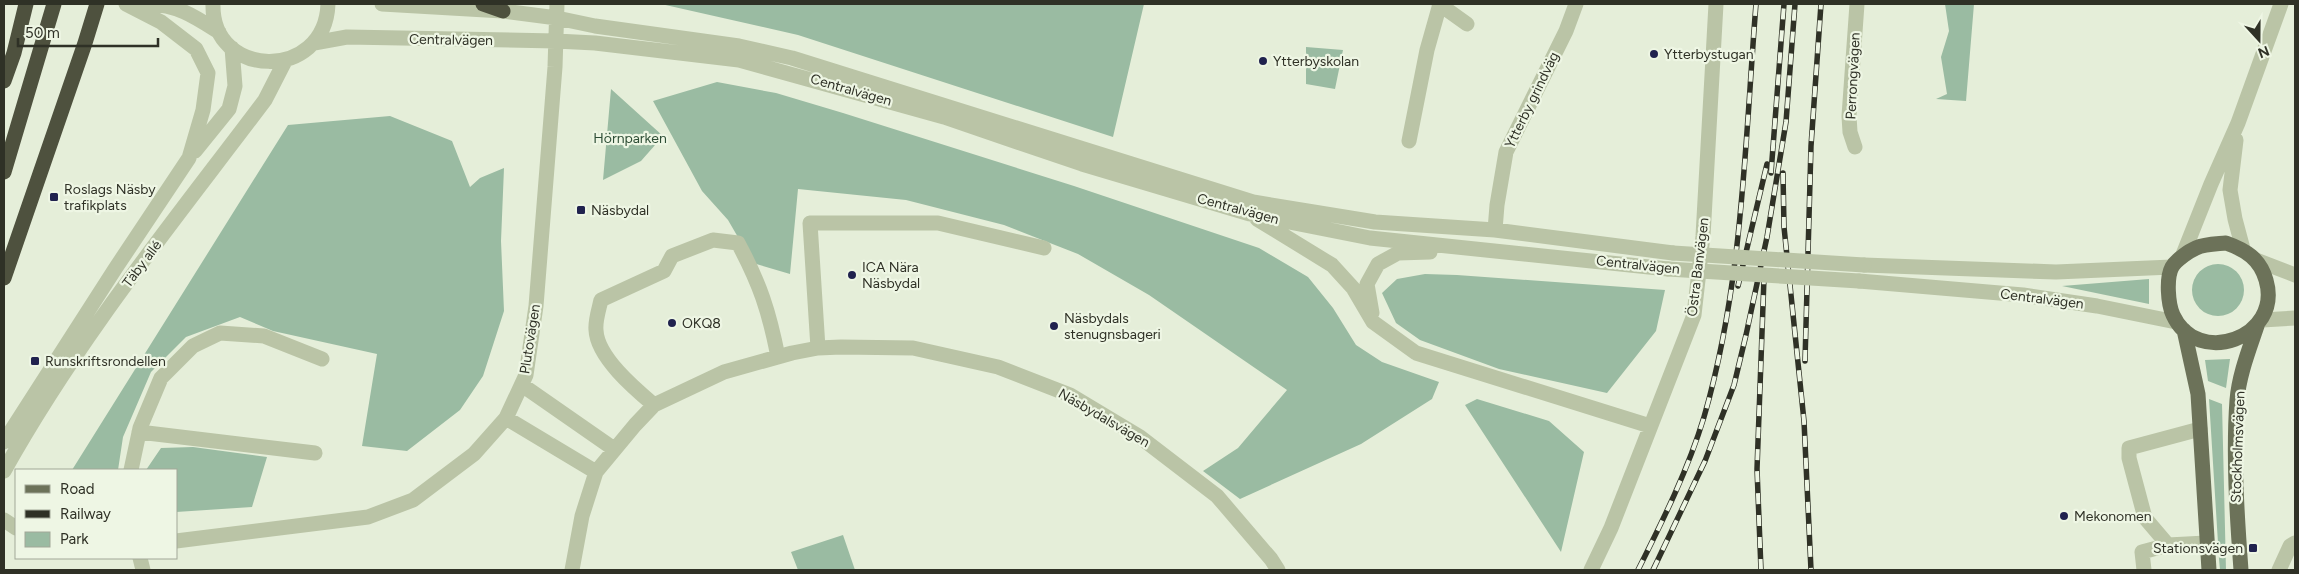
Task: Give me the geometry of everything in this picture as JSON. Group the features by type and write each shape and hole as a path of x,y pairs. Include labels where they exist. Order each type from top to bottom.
{"highway":[{"path":"4,81 14,54 26,4"},
{"path":"4,172 54,4"},
{"path":"4,278 86,43 97,4"},
{"path":"483,4 503,11"}],"main road":[{"path":"2180,326 2199,340 2220,344 2237,340 2259,323 2268,305 2268,288 2264,271 2256,260 2243,249 2226,243 2197,247 2177,262 2168,292 2170,310 2180,326 2198,394 2209,570"},
{"name":"Stockholmsvägen","path":"2241,570 2236,512 2237,399 2244,364 2259,323"}],"street":[{"name":"Täby allé","path":"126,4 161,22 196,48 208,73 203,110 190,158"},
{"name":"Centralvägen","path":"148,4 168,5 197,17 219,32 232,48 248,58 266,63 285,61 301,54 314,43 323,30 328,14 328,4"},
{"name":"Centralvägen","path":"214,4 213,13 219,32"},
{"name":"Centralvägen","path":"382,4 503,11 557,11 604,28 740,46 792,58 1253,202 1375,222 1495,230 1673,253 1864,265 2056,272 2177,262"},
{"path":"1410,141 1427,50 1439,4 1467,24"},
{"name":"Ytterby grindväg","path":"1495,230 1497,205 1506,152 1566,31 1576,4"},
{"name":"Östra Banvägen","path":"1591,570 1612,528 1694,315 1703,236 1716,4"},
{"name":"Perrongvägen","path":"1855,146 1850,132 1849,116 1857,4"},
{"path":"2177,262 2238,123 2281,4"},
{"name":"Plutovägen","path":"178,541 368,517 413,500 474,454 506,418 526,375 536,306 557,11"},
{"name":"Centralvägen","path":"314,43 347,37 556,41 595,43 739,60 944,117 1082,164 1250,214 1370,238 1668,268 1859,281 2023,295 2097,306 2180,326"},
{"name":"Täby allé","path":"4,442 109,277 190,158 228,109 235,86 232,48"},
{"name":"Täby allé","path":"4,471 21,439 93,327 265,100 285,61"},
{"path":"2238,123 2230,190 2243,249"},
{"path":"1250,214 1332,265 1353,288 1373,322 1416,353 1650,426"},
{"path":"818,348 810,223 938,223 1044,248"},
{"path":"654,405 638,392 607,358 596,331 601,300 664,270 672,256 713,240 738,243 756,277 771,318 778,357"},
{"path":"1373,322 1367,284 1378,264 1398,253 1487,249"},
{"path":"2256,260 2295,275"},
{"path":"2259,323 2295,318"},
{"path":"131,469 139,432 162,378 193,346 220,333 264,336 322,359"},
{"name":"Näsbydalsvägen","path":"572,570 582,516 596,472 654,405 724,372 818,348 913,348 998,367 1070,395 1140,437 1217,496 1272,559 1278,570"},
{"path":"522,384 614,449"},
{"path":"506,418 596,472"},
{"path":"2168,545 2145,518 2129,448 2200,428"},
{"path":"139,432 315,453"},
{"path":"4,520 15,527"},
{"path":"2279,570 2290,546 2295,542"},
{"path":"2144,570 2142,552 2168,545 2206,543"}],"green space":[{"path":"661,4 1144,4 1113,137 798,35"},
{"path":"1945,4 1974,4 1966,101 1936,99 1947,94 1941,57 1949,31"},
{"path":"1306,47 1343,50 1335,89 1306,84"},
{"path":"717,82 776,93 843,113 1074,186 1259,248 1308,277 1333,308 1356,345 1382,362 1439,382 1432,399 1361,444 1240,499 1203,471 1238,448 1287,390 1149,295 1078,254 1004,225 906,200 798,189 790,274 753,263 728,220 702,191 653,101"},
{"name":"Hörnparken","path":"611,89 663,136 641,161 603,180"},
{"path":"390,116 452,141 470,187 480,178 504,168 501,241 504,311 483,376 460,410 407,451 362,446 377,354 273,331 240,317 186,337 151,372 123,437 118,469 73,469 288,125"},
{"path":"2213,264 2223,264 2233,268 2240,275 2244,290 2240,305 2233,312 2223,316 2213,316 2203,312 2196,305 2192,295 2192,285 2196,275 2203,268"},
{"path":"1425,274 1665,290 1656,331 1607,393 1499,369 1420,340 1396,323 1382,293 1397,279"},
{"path":"2149,279 2149,304 2062,286"},
{"path":"2230,359 2226,388 2208,381 2205,360"},
{"path":"1477,399 1549,421 1584,452 1561,552 1465,405"},
{"path":"2209,399 2222,404 2226,570 2220,570"},
{"path":"193,447 267,457 252,507 178,512 178,469 147,469 161,448"},
{"path":"843,535 855,570 798,570 791,552"}],"railway":[{"path":"1638,570 1683,476 1698,437 1717,366 1735,264 1745,160 1756,4"},
{"path":"1771,173 1784,4"},
{"path":"1653,570 1705,461 1734,385 1767,237 1786,122 1795,4"},
{"path":"1805,361 1811,146 1821,4"},
{"path":"1738,286 1767,164"},
{"path":"1783,173 1784,227 1804,421 1811,570"},
{"path":"1761,570 1757,469 1764,278"}],"place":[{"name":"Ytterbystugan","path":"1654,54"},
{"name":"Ytterbyskolan","path":"1263,61"},
{"name":"Roslags Näsby trafikplats","path":"54,197"},
{"name":"Näsbydal","path":"581,210"},
{"name":"ICA Nära Näsbydal","path":"852,275"},
{"name":"OKQ8","path":"672,323"},
{"name":"Näsbydals stenugnsbageri","path":"1054,326"},
{"name":"Runskriftsrondellen","path":"35,361"},
{"name":"Mekonomen","path":"2064,516"},
{"name":"Stationsvägen","path":"2253,548"}]}
